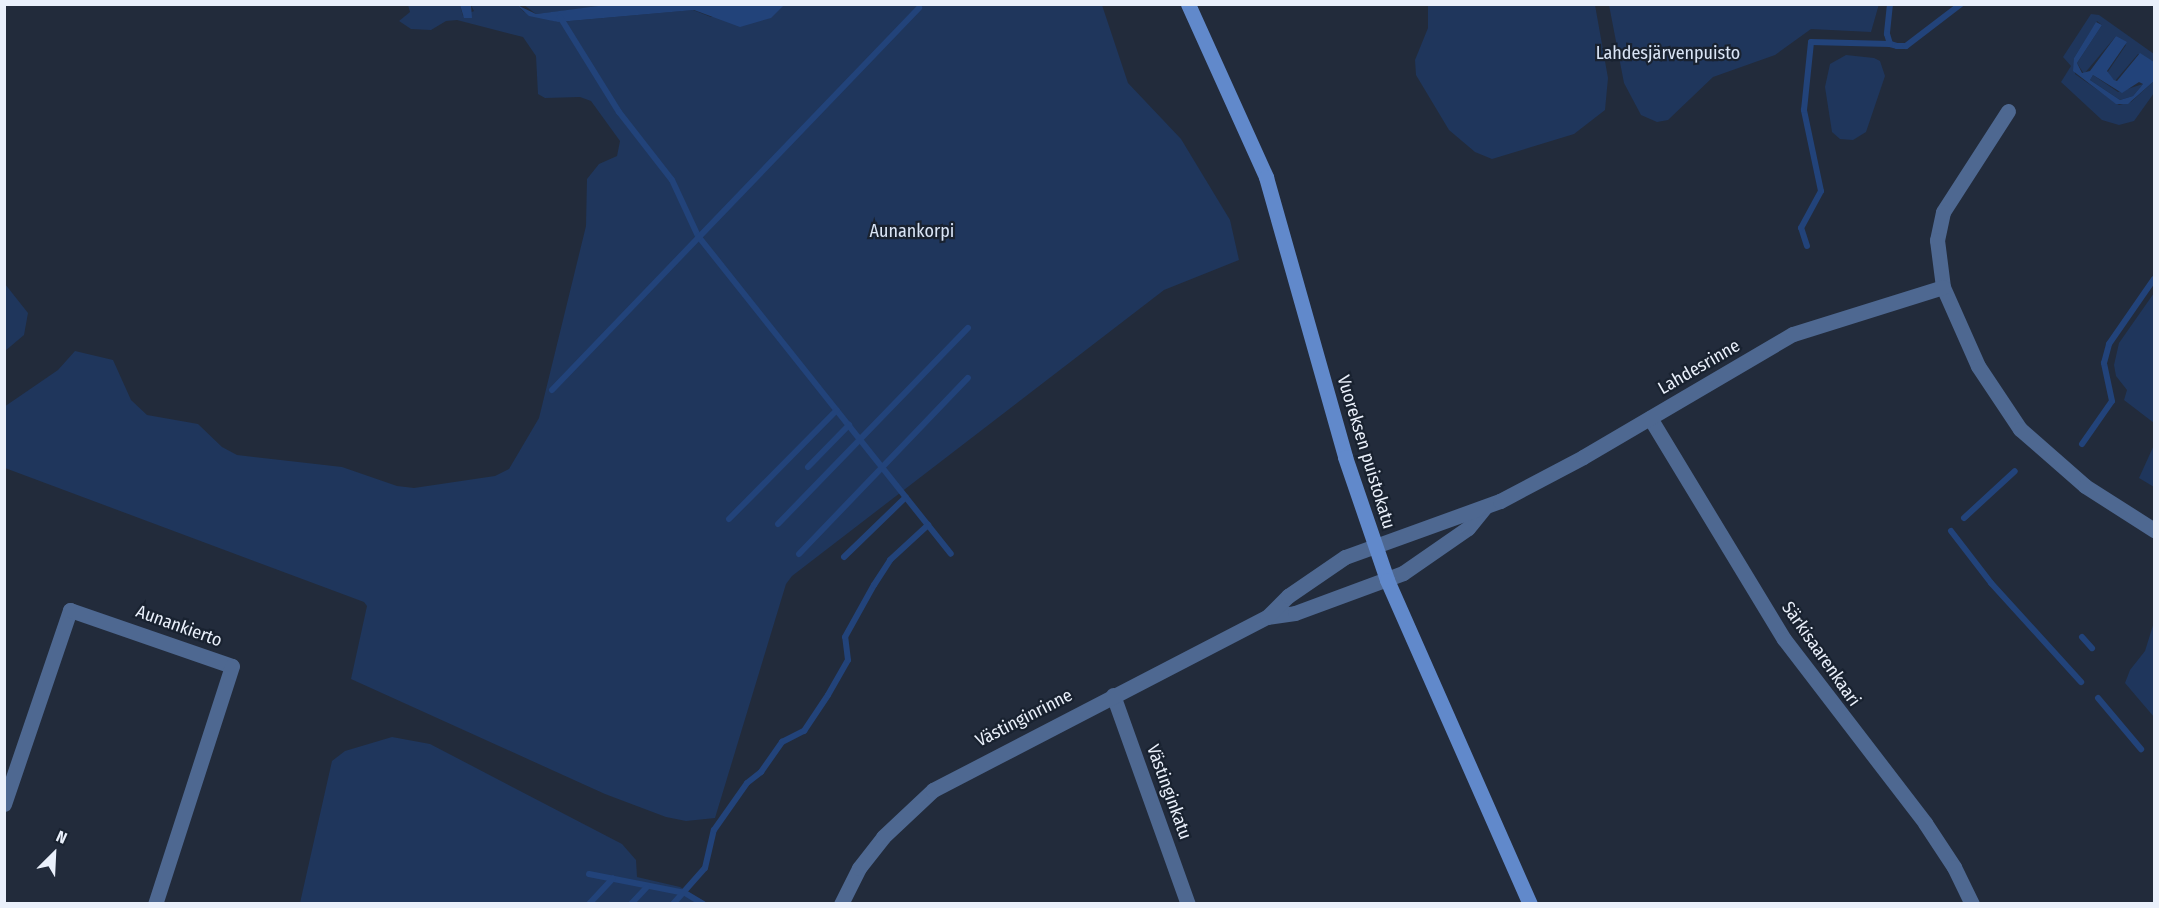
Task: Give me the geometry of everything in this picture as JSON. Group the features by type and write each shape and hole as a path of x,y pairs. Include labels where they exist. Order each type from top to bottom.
{"main road":[{"name":"Vuoreksen puistokatu","path":"1188,4 1266,177 1345,457 1388,580 1530,903"}],"street":[{"path":"2007,111 1943,212 1936,246 1943,287 1978,366 2020,429 2085,486 2154,530"},
{"name":"Lahdesrinne","path":"1375,545 1485,507 1650,418 1793,334 1943,287"},
{"name":"Särkisaarenkaari","path":"1650,418 1784,639 1925,823 1954,867 1972,903"},
{"name":"Lahdesrinne","path":"1388,580 1446,545 1478,519 1485,507"},
{"name":"Västinginrinne","path":"841,903 859,868 910,807 959,773 1267,617 1288,596 1345,557 1375,545"},
{"name":"Västinginrinne","path":"1267,617 1295,613 1388,580"},
{"name":"Aunankierto","path":"4,804 70,610 232,666 155,903"},
{"name":"Västinginkatu","path":"1113,695 1188,903"}],"green space":[{"name":"Lahdesjärvenpuisto","path":"1879,4 1871,32 1811,29 1775,55 1713,77 1668,120 1657,122 1641,115 1624,83 1609,5"},
{"name":"Aunankorpi","path":"408,5 460,5 463,16 474,11 471,5 517,5 524,12 558,22 693,10 711,17 784,5 1102,5 1128,83 1181,139 1230,220 1239,260 1164,290 792,576 786,584 715,818 686,821 666,817 605,794 351,679 367,606 364,602 5,468 4,407 58,370 75,351 113,360 131,400 147,415 198,424 222,447 237,455 342,467 397,486 414,488 495,476 509,469 539,418 586,226 587,179 599,164 617,156 620,141 591,101 580,97 545,98 538,94 536,56 523,37 457,20 446,21 431,30 411,29 399,21 410,12"},
{"path":"524,5 614,5 536,14"},
{"path":"1428,5 1595,5 1608,78 1605,110 1574,134 1492,159 1475,152 1449,130 1416,75 1415,60 1428,28"},
{"path":"2091,14 2099,15 2154,54 2154,62 2138,54 2115,81 2107,73 2126,45 2116,36 2084,74 2077,63 2102,25 2097,21 2074,58 2075,74 2119,105 2131,102 2154,81 2154,93 2134,121 2119,125 2102,120 2061,82 2071,66 2063,57"},
{"path":"1846,55 1874,58 1880,61 1885,76 1866,132 1853,140 1840,139 1832,132 1825,87 1830,64"},
{"path":"2093,75 2118,92 2143,84 2133,96 2120,100 2090,80"},
{"path":"5,284 28,313 24,335 5,351"},
{"path":"2154,293 2154,423 2124,400 2127,390 2116,376 2114,365 2119,343"},
{"path":"2154,445 2154,487 2139,478"},
{"path":"2154,622 2154,717 2125,683 2130,670 2145,651"},
{"path":"392,737 430,744 622,844 636,860 637,877 680,887 707,903 300,903 332,761 345,751"}],"shaded area":[{"path":"614,4 784,5 771,18 740,27 694,10 558,22 529,16 517,5 536,14"},
{"path":"460,5 471,5 472,18 464,18"},
{"path":"2096,22 2102,25 2077,63 2082,73 2090,71 2116,36 2127,42 2107,71 2114,80 2117,81 2140,53 2154,62 2154,81 2128,104 2116,104 2073,71 2074,58","holes":["2093,75 2122,93 2139,82 2143,84 2133,96 2120,100 2090,80"]}],"waterway":[{"path":"1890,4 1887,34 1890,44 1897,46 1906,46 1961,4"},
{"path":"552,390 919,8"},
{"path":"560,17 619,112 672,180 698,236 951,554"},
{"path":"1807,246 1801,228 1821,191 1804,110 1811,42 1890,44"},
{"path":"2082,444 2112,401 2104,363 2109,344 2154,279"},
{"path":"778,524 968,328"},
{"path":"799,554 968,378"},
{"path":"729,519 837,410"},
{"path":"808,467 849,425"},
{"path":"1964,518 2015,471"},
{"path":"844,557 906,497"},
{"path":"673,904 705,868 714,830 747,783 761,772 782,742 804,731 848,660 845,637 874,585 890,560 928,525"},
{"path":"1951,531 1991,583 2081,682"},
{"path":"2082,637 2092,648"},
{"path":"2098,698 2141,749"},
{"path":"589,874 685,893 703,904"},
{"path":"589,904 613,878"},
{"path":"631,904 647,887"}]}
